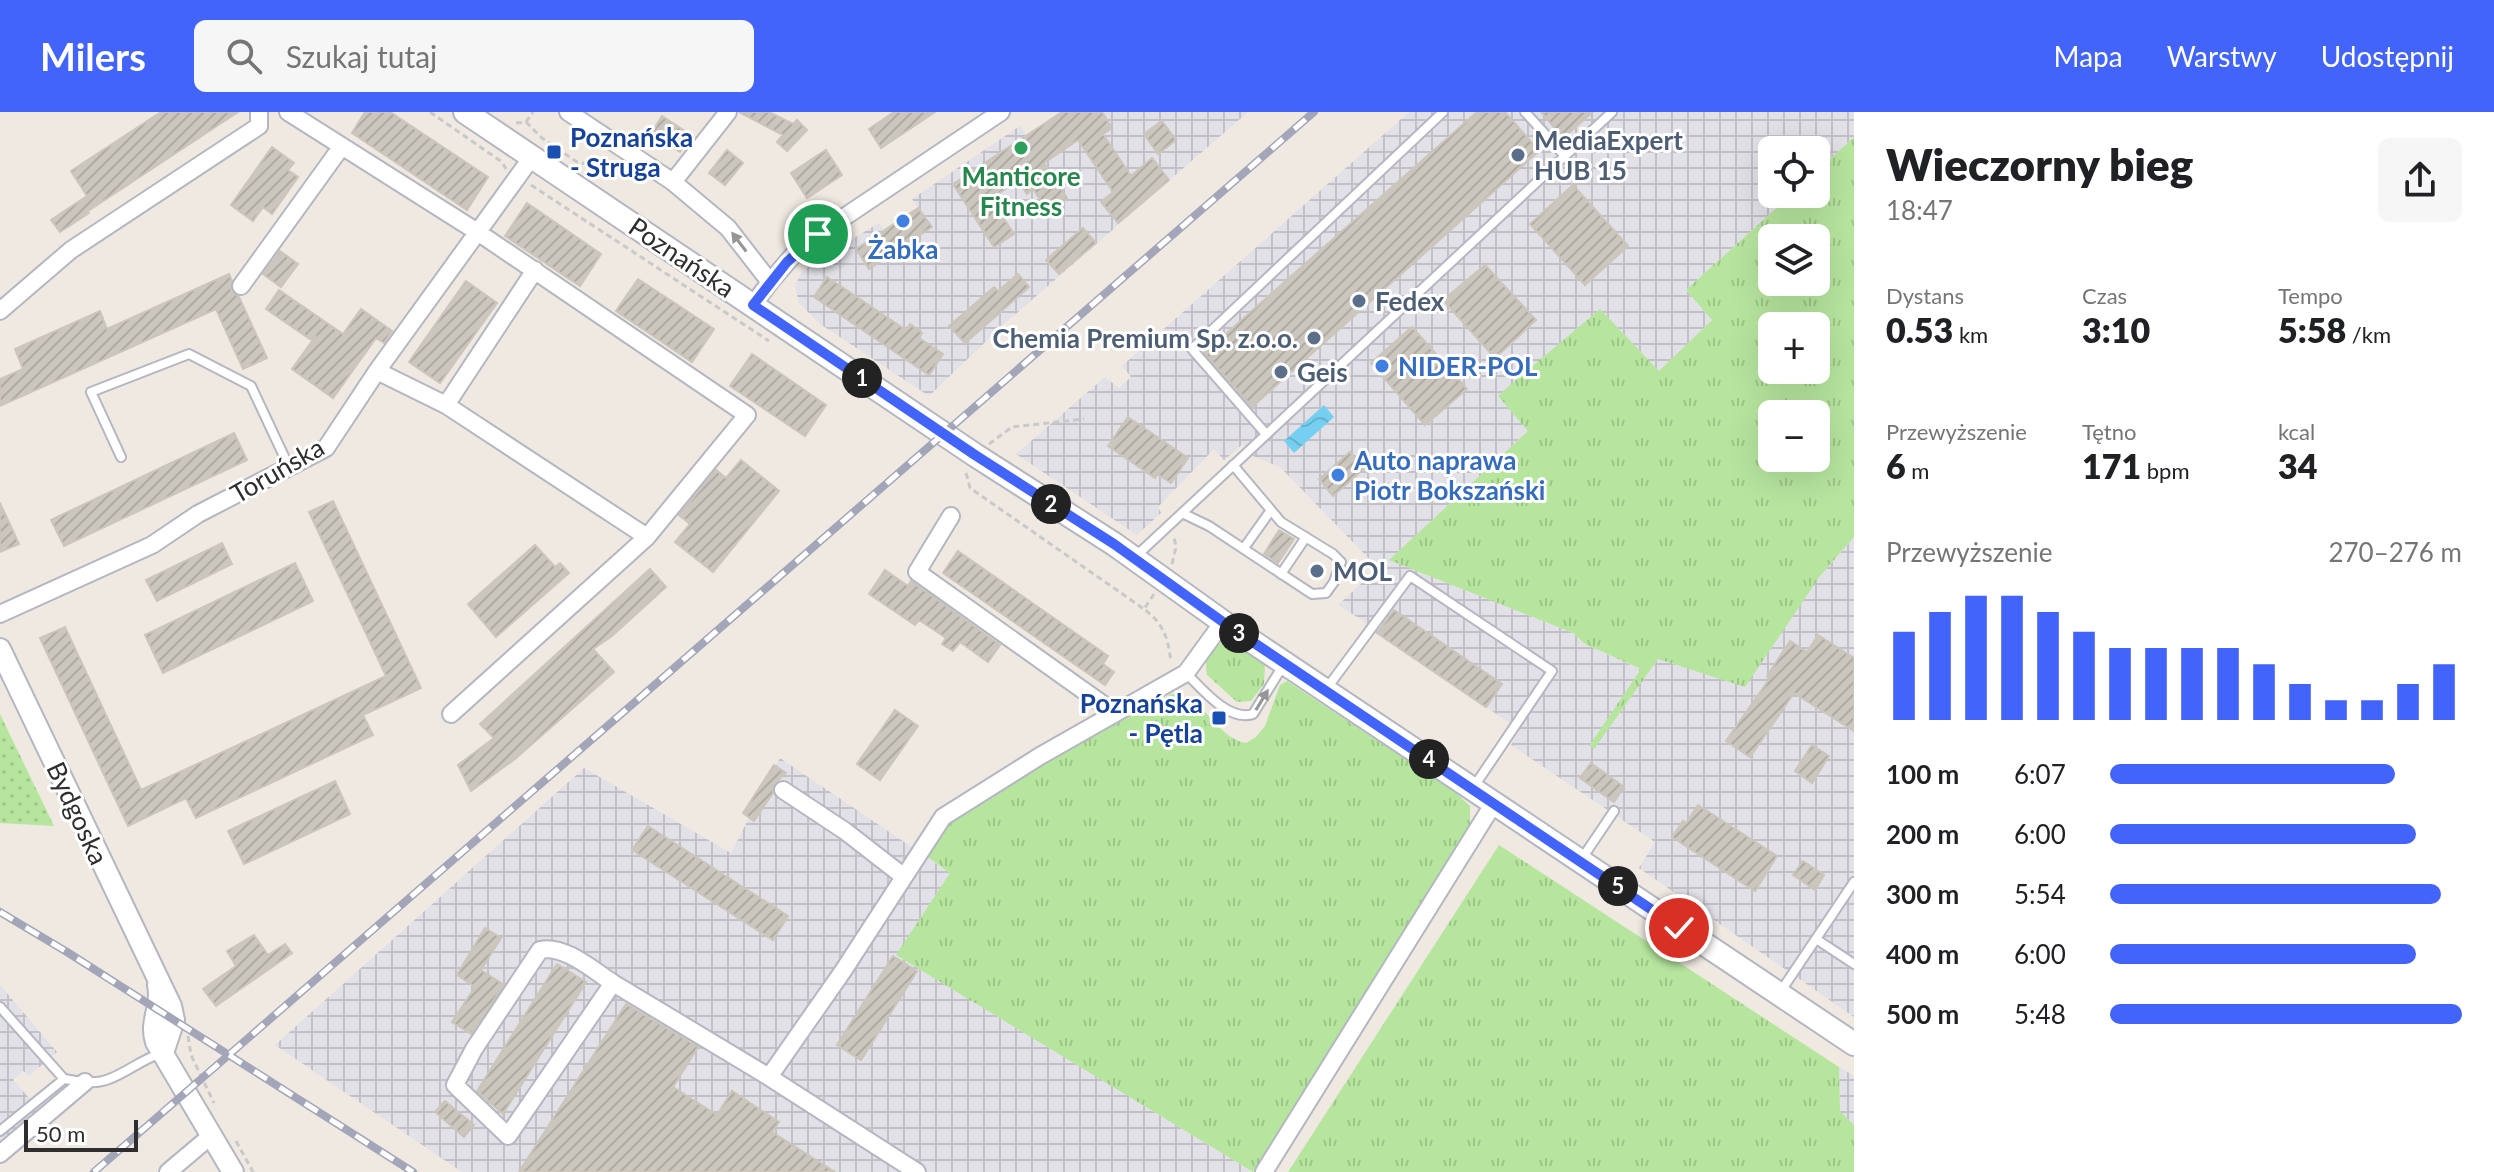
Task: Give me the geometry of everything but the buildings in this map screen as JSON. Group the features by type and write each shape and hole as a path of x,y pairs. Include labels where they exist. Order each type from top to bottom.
{"main road":[{"name":"Poznańska","path":"465,112 753,305 969,461 1135,558 1223,622 1854,1044"}],"street":[{"path":"0,311 71,250 259,126 259,112"},
{"path":"288,112 479,233 747,415 647,537 451,714"},
{"path":"568,112 673,182 728,228 770,282"},
{"path":"673,182 728,112"},
{"path":"753,305 793,255 813,238 1001,112"},
{"path":"241,286 342,146"},
{"name":"Toruńska","path":"0,614 152,545 198,514 326,448 377,371 532,157"},
{"path":"446,405 535,270"},
{"path":"377,371 446,405 647,537"},
{"path":"951,516 917,572 1115,713"},
{"path":"769,1077 843,971 943,817 1040,756 1186,673 1223,622"},
{"name":"Bydgoska","path":"0,649 171,1006 174,1020 163,1053"},
{"path":"783,790 845,831 903,876"},
{"path":"1264,1172 1494,803"},
{"path":"613,983 508,1136 455,1085 474,1049 540,950 549,948 566,954 769,1077 917,1172"},
{"path":"163,1053 233,1172"},
{"path":"0,1154 85,1082"},
{"path":"168,1172 212,1135"}],"lane":[{"path":"1266,434 1192,349 1443,112"},
{"path":"1525,112 1565,156"},
{"path":"1135,558 1612,112"},
{"path":"121,457 91,392 189,354 251,386 289,467"},
{"path":"1182,513 1209,526 1317,595 1326,593 1334,582 1341,562 1281,522 1233,465"},
{"path":"1244,548 1271,510"},
{"path":"1281,574 1306,537"},
{"path":"1326,690 1410,576 1552,671 1472,788"},
{"path":"1186,673 1221,705 1239,715 1249,716 1285,663"},
{"path":"1580,861 1614,811"},
{"path":"1779,994 1854,882"},
{"path":"1816,939 1854,964"},
{"path":"0,1007 64,1079 85,1082 108,1080 143,1060 163,1053"},
{"path":"0,1131 64,1079"}],"path":[{"path":"430,112 502,162 506,176 524,187 532,185 780,348"},
{"path":"526,122 542,138 577,162 632,173"},
{"path":"1084,419 1012,427 969,461 970,488 1144,609"},
{"path":"189,1030 191,1055 220,1114"},
{"path":"233,1135 253,1172"}],"shaded area":[{"path":"1062,112 1248,112 1002,326 929,396 820,324 799,303 795,286 801,273 816,261 879,223 884,230 918,208 912,199 1020,126 1026,135"},
{"path":"1409,112 1854,112 1854,137 1830,159 1830,136 1758,136 1758,208 1777,208 1686,290 1712,320 1659,372 1599,310 1499,396 1528,431 1390,560 1573,633 1585,644 1642,670 1590,745 1658,659 1741,684 1820,576 1854,537 1854,1017 1639,868 1655,842 1511,745 1520,730 1338,605 1378,568 1280,467 1253,456 1243,444 1224,460 1214,449 1158,507 1161,513 1137,535 1016,454 1105,377 1119,388 1131,377 1122,366"},
{"path":"780,758 950,873 897,955 1253,1172 462,1172 275,1045 584,768 731,853"},
{"path":"0,985 57,1052 29,1076 23,1071 13,1080 41,1111 0,1146"},
{"path":"1839,1067 1854,1076 1854,1125 1840,1112"}],"green space":[{"path":"1854,137 1854,537 1820,576 1745,687 1658,659 1594,749 1589,746 1641,669 1585,644 1573,633 1389,560 1528,431 1498,396 1600,309 1659,371 1712,320 1686,290 1758,225 1758,296 1830,296 1830,224 1759,224 1777,208 1830,208 1830,159"},
{"path":"1223,642 1237,644 1265,664 1264,684 1251,701 1237,702 1207,675 1208,655"},
{"path":"1287,681 1455,792 1470,806 1470,825 1253,1172 896,955 950,873 926,856 941,832 956,817 984,803 1047,762 1171,694 1192,700 1226,733 1246,743 1265,726 1280,685"},
{"path":"0,714 54,826 0,823"},
{"path":"1499,845 1839,1067 1840,1111 1854,1125 1854,1172 1288,1172"}],"water":[{"path":"1324,405 1334,417 1294,453 1284,441"}],"railway":[{"path":"94,1172 1314,112"},
{"path":"0,912 413,1172"}],"place":[{"name":"Manticore Fitness","path":"1021,148"},
{"name":"Poznańska - Struga","path":"554,152"},
{"name":"MediaExpert HUB 15","path":"1518,155"},
{"name":"Żabka","path":"903,221"},
{"name":"Fedex","path":"1359,301"},
{"name":"Chemia Premium Sp. z.o.o.","path":"1314,338"},
{"name":"NIDER-POL","path":"1382,366"},
{"name":"Geis","path":"1281,372"},
{"name":"Auto naprawa Piotr Bokszański","path":"1338,475"},
{"name":"MOL","path":"1317,571"},
{"name":"Poznańska - Pętla","path":"1219,718"}],"route":[{"path":"818,234 787,262 753,305 975,455 1135,558 1223,622 1679,928"}]}
